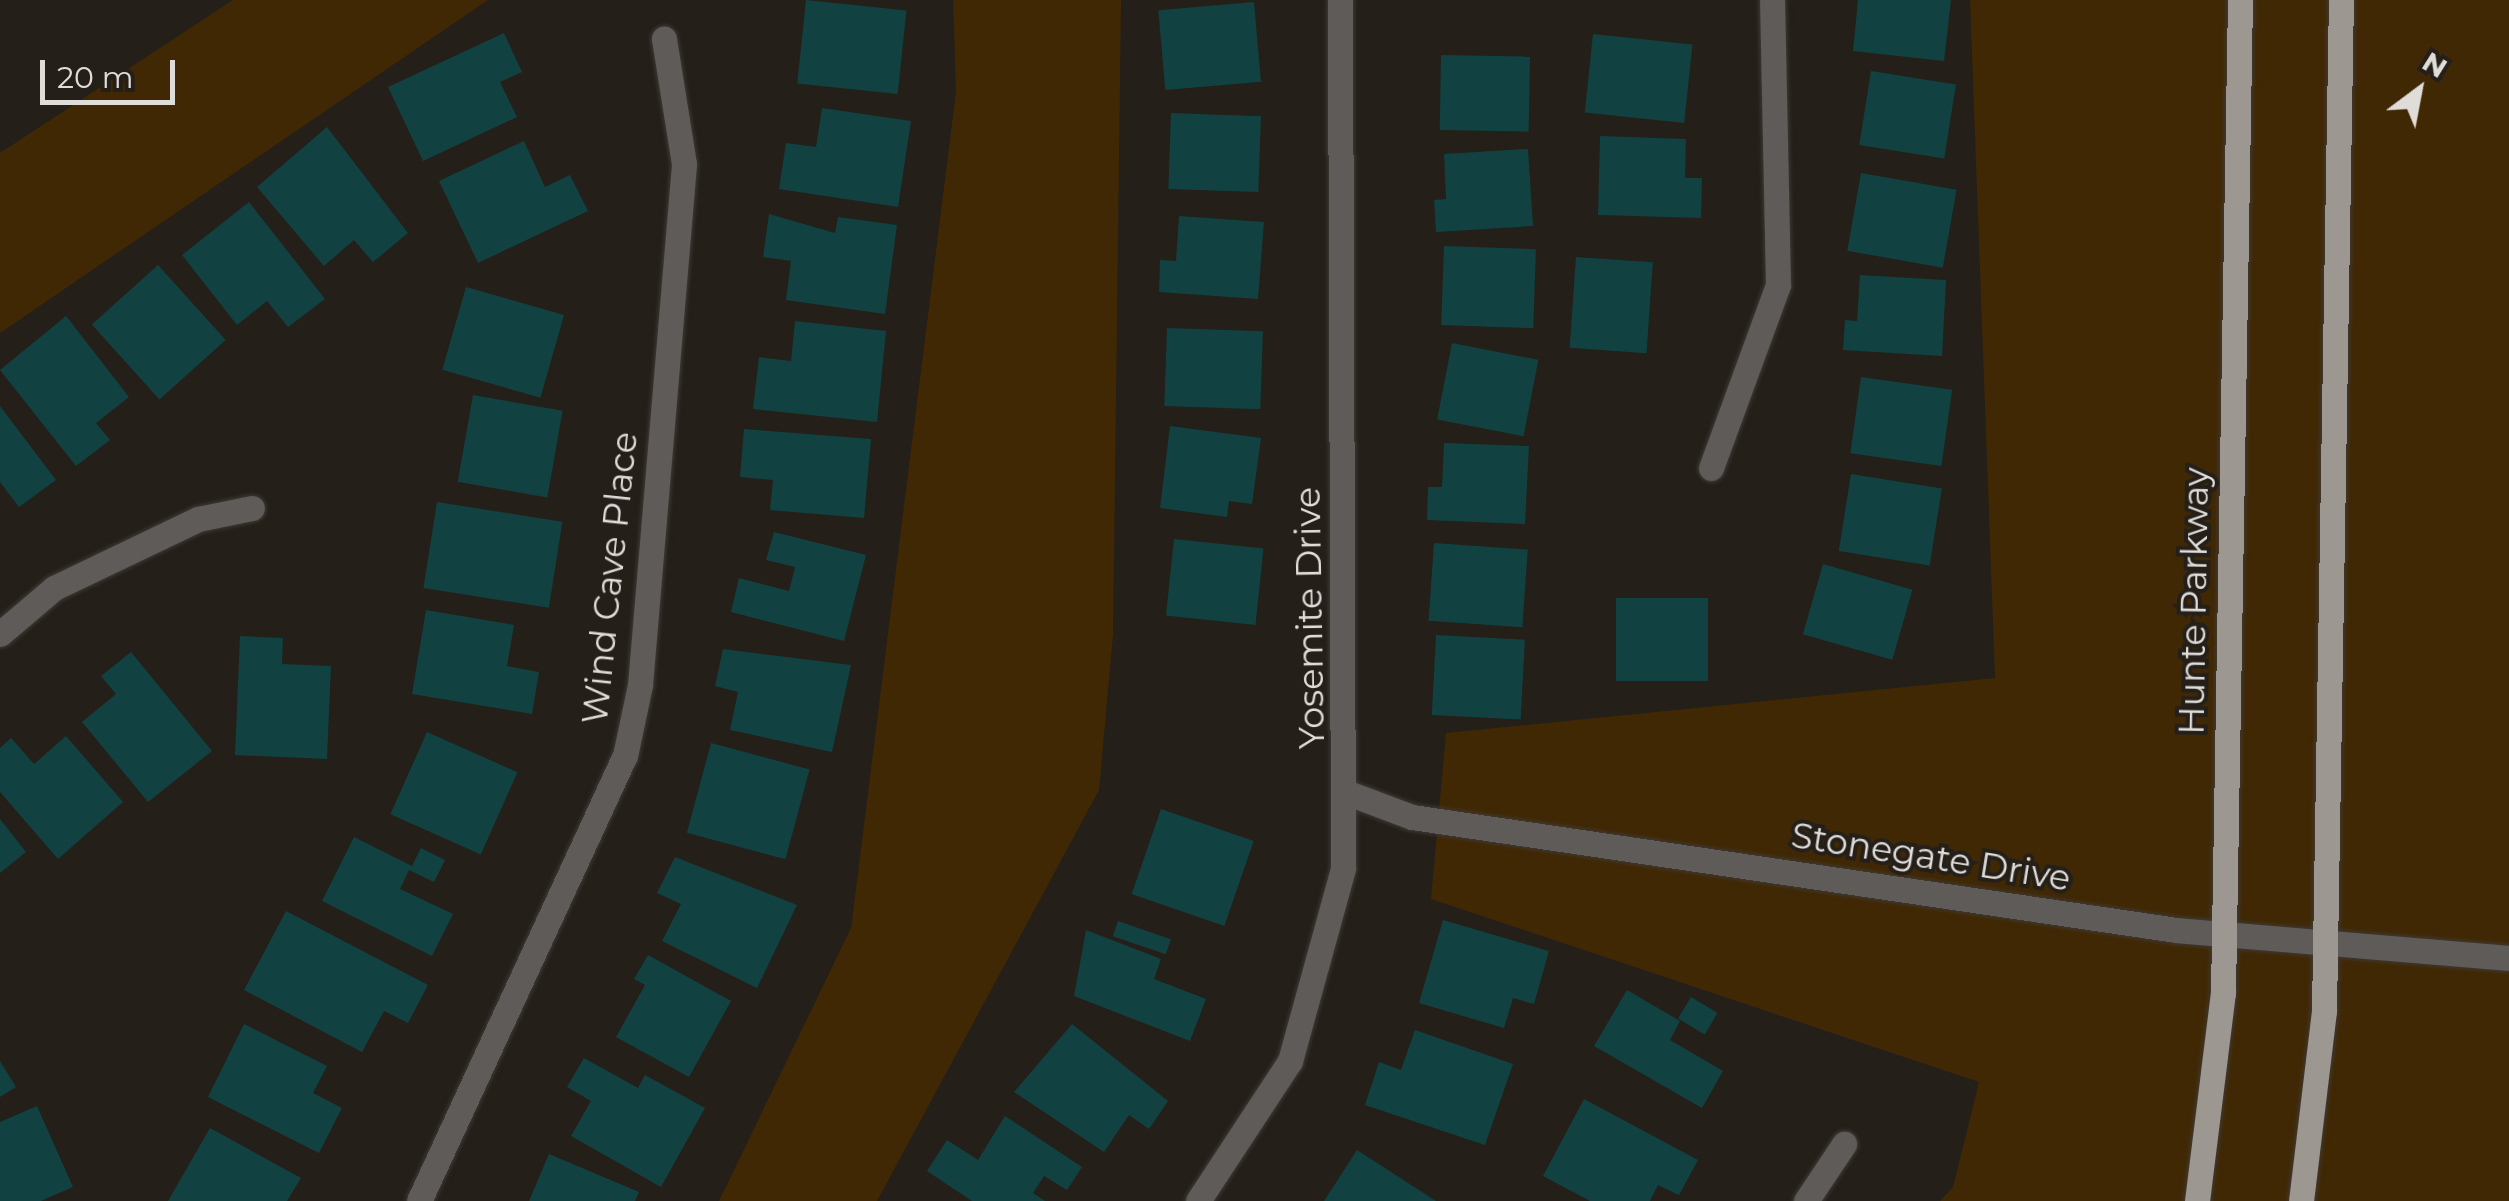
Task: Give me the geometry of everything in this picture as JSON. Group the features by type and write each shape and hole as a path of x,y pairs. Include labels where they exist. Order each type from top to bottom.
{"main road":[{"name":"Hunte Parkway","path":"2196,1201 2214,1098 2224,937 2240,0"},
{"path":"2301,1201 2316,1115 2324,946 2341,0"}],"street":[{"name":"Yosemite Drive","path":"1198,1201 1290,1061 1343,868 1348,793 1340,0"},
{"path":"1711,468 1778,286 1772,0"},
{"name":"Wind Cave Place","path":"419,1201 573,874 632,720 684,164 664,39"},
{"path":"0,634 54,588 198,519 252,508"},
{"name":"Stonegate Drive","path":"1348,793 1412,817 2224,937 2509,958"},
{"path":"1806,1201 1844,1144"}],"shaded area":[{"path":"233,0 488,0 0,333 0,153"},
{"path":"953,0 1121,0 1113,635 1099,790 877,1201 719,1201 851,928 956,92"},
{"path":"1970,0 2509,0 2509,1201 1940,1201 1953,1187 1979,1082 1431,899 1446,733 1995,678"}],"building":[{"path":"806,0 906,11 898,94 797,84"},
{"path":"1858,0 1951,0 1944,61 1853,51"},
{"path":"1254,2 1261,82 1165,90 1158,10"},
{"path":"504,33 522,72 500,82 517,117 423,161 388,87"},
{"path":"1593,34 1692,44 1684,123 1585,113"},
{"path":"1441,55 1530,57 1529,132 1440,130"},
{"path":"1871,71 1956,84 1944,159 1859,145"},
{"path":"822,108 911,121 898,207 779,189 786,143 816,147"},
{"path":"1171,113 1261,116 1258,192 1168,189"},
{"path":"327,127 408,233 373,262 354,240 324,266 257,187"},
{"path":"1600,136 1686,139 1685,178 1702,178 1701,218 1598,215"},
{"path":"524,141 545,187 570,175 588,211 478,263 439,181"},
{"path":"1528,149 1533,226 1436,232 1434,200 1446,199 1444,154"},
{"path":"1861,173 1957,190 1943,268 1847,251"},
{"path":"249,202 325,299 288,327 267,301 237,325 182,255"},
{"path":"769,214 835,233 838,217 897,225 885,314 786,300 791,261 763,257"},
{"path":"1179,216 1264,222 1258,299 1159,292 1160,260 1176,261"},
{"path":"1444,246 1536,249 1533,328 1441,325"},
{"path":"1576,257 1653,262 1646,353 1570,348"},
{"path":"158,265 226,340 159,400 92,325"},
{"path":"1860,275 1946,280 1942,356 1843,350 1845,320 1857,321"},
{"path":"466,287 564,315 540,398 442,370"},
{"path":"66,316 129,397 96,423 110,440 76,466 0,370"},
{"path":"795,321 886,331 877,422 753,409 759,357 791,361"},
{"path":"1167,328 1263,331 1260,409 1164,406"},
{"path":"1452,343 1538,360 1524,436 1437,420"},
{"path":"1861,377 1952,390 1941,466 1850,453"},
{"path":"473,395 563,411 547,497 458,482"},
{"path":"0,406 56,480 19,507 0,482"},
{"path":"1170,426 1261,438 1252,504 1229,501 1227,517 1160,508"},
{"path":"744,429 871,439 864,518 770,510 773,480 740,477"},
{"path":"1444,443 1529,446 1525,524 1427,520 1428,487 1442,487"},
{"path":"1851,474 1942,488 1930,565 1839,551"},
{"path":"437,502 562,522 549,608 423,588"},
{"path":"774,532 866,555 844,641 731,612 739,578 789,591 795,567 766,560"},
{"path":"1174,539 1264,548 1255,625 1166,616"},
{"path":"1434,543 1528,550 1522,627 1429,621"},
{"path":"1823,564 1912,590 1892,660 1803,634"},
{"path":"1616,598 1708,598 1708,681 1616,681"},
{"path":"426,610 514,625 507,666 539,672 532,714 412,694"},
{"path":"1436,635 1525,640 1521,720 1432,715"},
{"path":"240,636 283,638 282,664 331,666 327,759 235,755"},
{"path":"723,649 851,665 832,752 730,730 738,692 715,686"},
{"path":"131,652 212,751 148,802 82,722 116,694 101,676"},
{"path":"427,732 517,772 481,854 390,814"},
{"path":"66,736 123,802 58,859 0,792 0,748 11,738 34,764"},
{"path":"711,743 810,769 785,859 687,833"},
{"path":"1161,809 1254,841 1224,926 1132,894"},
{"path":"0,819 26,852 0,873"},
{"path":"354,837 412,866 421,848 445,860 434,882 409,870 400,889 453,914 432,956 322,901"},
{"path":"675,857 797,905 757,988 662,941 681,904 657,893"},
{"path":"286,911 428,985 408,1023 384,1011 362,1052 244,990"},
{"path":"1443,920 1549,951 1534,1004 1513,998 1504,1028 1419,1003"},
{"path":"1118,921 1171,939 1166,954 1113,936"},
{"path":"1086,930 1161,959 1154,979 1206,999 1190,1041 1074,996"},
{"path":"648,955 731,1001 689,1077 616,1037 645,985 634,979"},
{"path":"1627,990 1680,1021 1670,1040 1723,1071 1702,1108 1594,1046"},
{"path":"1691,997 1718,1013 1705,1034 1678,1018"},
{"path":"244,1024 327,1066 313,1093 342,1108 319,1153 208,1097"},
{"path":"1072,1024 1168,1101 1149,1129 1129,1115 1104,1152 1014,1092"},
{"path":"1415,1030 1513,1064 1485,1145 1365,1105 1379,1062 1401,1070"},
{"path":"584,1058 638,1088 645,1075 705,1108 661,1187 571,1136 591,1101 567,1087"},
{"path":"0,1061 16,1087 0,1097"},
{"path":"1584,1099 1698,1160 1679,1195 1658,1185 1650,1201 1590,1201 1543,1176"},
{"path":"37,1106 73,1187 41,1201 0,1201 0,1122"},
{"path":"1005,1116 1082,1167 1067,1190 1044,1176 1033,1193 1045,1201 972,1201 927,1171 947,1140 978,1160"},
{"path":"210,1128 301,1178 287,1201 168,1201"},
{"path":"1357,1150 1436,1201 1324,1201"},
{"path":"549,1154 639,1192 635,1201 529,1201"}]}
